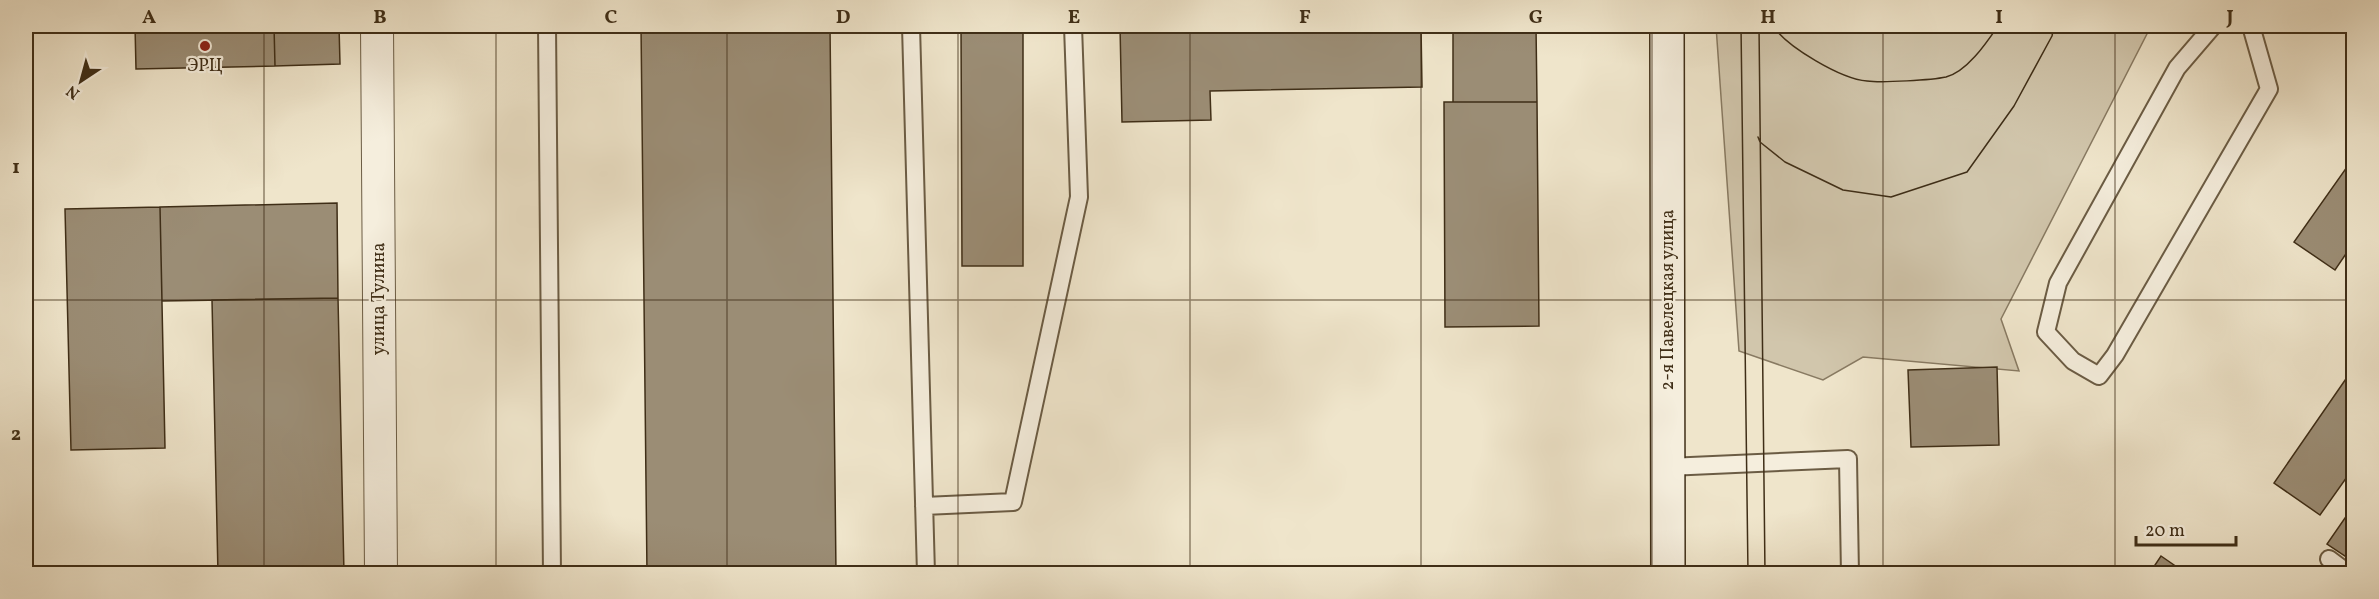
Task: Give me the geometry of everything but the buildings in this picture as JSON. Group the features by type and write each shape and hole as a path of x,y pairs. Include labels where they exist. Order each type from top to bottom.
{"main road":[{"name":"2-я Павелецкая улица","path":"1667,26 1668,573"}],"street":[{"name":"улица Тулина","path":"377,26 381,573"}],"lane":[{"path":"547,26 552,573"},
{"path":"911,26 926,573"},
{"path":"924,506 1013,502 1079,197 1073,26"},
{"path":"2213,26 2177,68 2058,283 2046,332 2073,361 2099,376 2115,355 2269,89 2251,26"},
{"path":"1668,467 1848,459 1850,573"},
{"path":"2329,559 2349,573"}],"shaded area":[{"path":"1716,26 2151,26 2001,319 2019,371 1863,357 1823,380 1739,351"}],"tram line":[{"path":"1741,26 1748,574"},
{"path":"1759,26 1765,574"},
{"path":"1773,26 1802,52 1843,75 1867,81 1884,82 1930,79 1954,74 1976,56 1998,26"},
{"path":"1758,137 1760,142 1785,162 1843,190 1891,197 1967,172 2014,106 2052,36 2054,26"}],"place":[{"name":"ЭРЦ","path":"205,46"}]}
